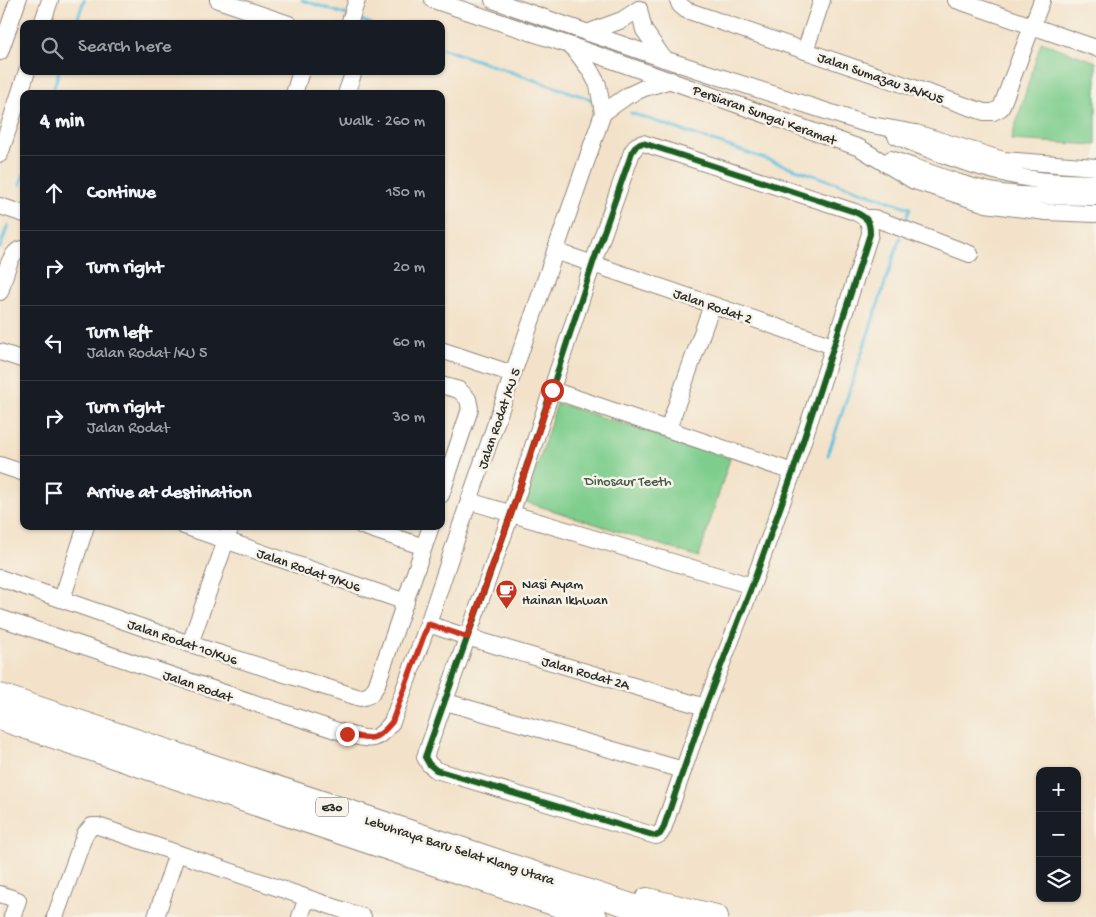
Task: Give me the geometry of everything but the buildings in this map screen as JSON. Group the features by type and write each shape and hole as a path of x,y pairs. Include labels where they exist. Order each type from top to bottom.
{"highway":[{"name":"Lebuhraya Baru Selat Klang Utara","path":"0,696 664,917"},
{"name":"Lebuhraya Baru Selat Klang Utara","path":"0,718 595,917"},
{"path":"412,857 572,917"},
{"path":"545,878 632,896 716,917"}],"street":[{"path":"2,42 18,0"},
{"path":"43,20 50,0"},
{"path":"218,0 277,20"},
{"name":"Persiaran Sungai Keramat","path":"433,0 671,80 860,148 914,181 986,204 1046,212 1096,214"},
{"name":"Persiaran Sungai Keramat","path":"493,0 664,59 868,124 916,133 1003,160 1096,167"},
{"path":"805,51 822,0"},
{"path":"956,0 1096,48"},
{"name":"Jalan Sumazau 3A/KU5","path":"679,2 686,10 984,112 993,112 1001,108 1042,0"},
{"path":"587,32 622,20 640,4"},
{"path":"640,4 644,30 664,59"},
{"path":"572,46 590,70 598,85 602,113 627,96 644,88 671,80"},
{"path":"21,90 26,75"},
{"path":"295,90 300,75"},
{"path":"347,90 353,75"},
{"path":"0,152 20,92"},
{"name":"Jalan Rodat /KU 5","path":"392,722 428,624 602,113"},
{"path":"868,124 934,153 996,172 1040,180 1096,183"},
{"path":"867,218 870,234 792,472 660,834 656,836 432,767 425,758 511,514 592,263 632,152 637,145 644,143 846,209 867,218 874,218 970,254"},
{"path":"860,148 965,184 1000,193 1096,197"},
{"path":"0,206 20,213"},
{"path":"0,292 14,253 20,249"},
{"name":"Jalan Rodat 2","path":"555,251 833,346"},
{"path":"668,429 712,304"},
{"path":"445,351 513,374"},
{"path":"0,352 20,359"},
{"path":"445,386 459,390 468,399 470,409 445,483"},
{"path":"552,390 792,472"},
{"path":"0,465 20,472"},
{"path":"469,501 752,586"},
{"path":"62,599 85,530"},
{"name":"Jalan Rodat 9/KU6","path":"209,530 228,533 406,602"},
{"path":"374,530 424,547"},
{"path":"406,602 430,530"},
{"path":"190,644 228,533"},
{"name":"Jalan Rodat 10/KU6","path":"0,578 190,644 360,698 373,694 406,602"},
{"name":"Jalan Rodat","path":"0,618 347,734 367,739 383,734 392,722"},
{"name":"Jalan Rodat 2A","path":"428,624 705,707"},
{"path":"446,702 683,770"},
{"path":"55,917 85,834 92,826 104,828 363,917"},
{"path":"156,917 177,853"},
{"path":"0,894 18,900 12,917"},
{"path":"300,917 307,898"}],"green space":[{"path":"1041,42 1096,62 1096,145 1011,140"},
{"name":"Dinosaur Teeth","path":"557,403 730,458 699,557 526,502"}],"waterway":[{"path":"77,20 84,0"},
{"path":"302,0 347,15"},
{"path":"355,18 360,20"},
{"path":"445,49 593,100"},
{"path":"53,90 58,75"},
{"path":"631,113 910,208 906,220"},
{"path":"0,248 8,225"},
{"path":"828,455 900,238"}],"cycle path":[{"path":"643,143 855,212 867,220 870,234 793,472 752,586 705,707 663,829 656,836 436,770 425,757 511,514 593,263 632,152 637,145 643,143"}],"place":[{"name":"Nasi Ayam Hainan Ikhwan","path":"506,610"}],"route":[{"path":"347,734 367,739 383,734 392,722 428,624 467,637 511,514 552,390"}]}
